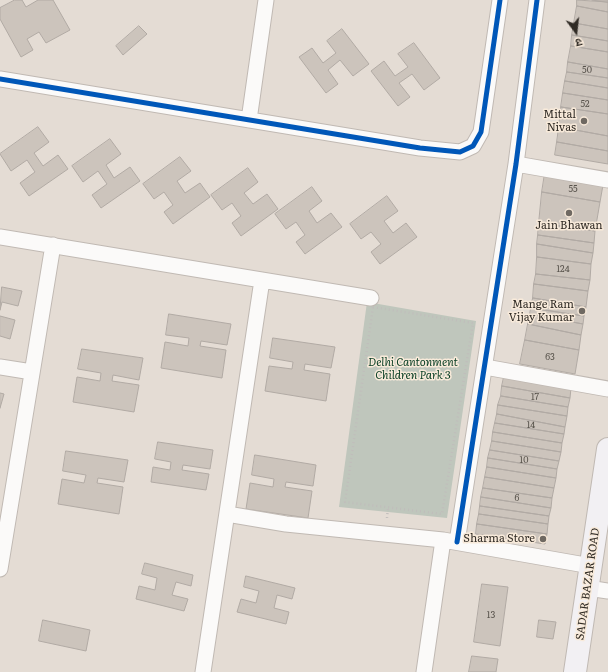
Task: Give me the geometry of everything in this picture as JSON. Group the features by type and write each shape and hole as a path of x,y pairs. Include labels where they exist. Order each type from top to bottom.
{"street":[{"path":"249,120 266,0"},
{"path":"0,79 420,148 460,152 473,146 481,132 500,0"},
{"path":"424,672 485,367 516,164 537,0"},
{"path":"516,164 608,180"},
{"path":"0,237 371,298"},
{"path":"0,569 53,245"},
{"path":"203,672 262,280"},
{"path":"0,367 32,372"},
{"path":"485,367 608,389"},
{"name":"SADAR BAZAR ROAD","path":"575,672 598,589 591,566 608,449"},
{"path":"227,514 286,524 450,541 591,566"}],"path":[{"path":"373,307 473,323 442,514 388,508 345,502 373,307"}],"green space":[{"name":"Delhi Cantonment Children Park 3","path":"367,302 476,321 447,518 339,507"}],"building":[{"path":"15,0 22,0 26,7 38,0 53,0 70,30 46,43 39,32 27,39 33,50 21,57 0,19 0,8"},
{"path":"577,0 608,2 608,12 577,6"},
{"path":"592,0 608,0 608,2"},
{"path":"577,6 608,12 608,29 574,23"},
{"path":"574,23 608,29 608,41 572,35"},
{"path":"139,26 147,34 123,55 116,46"},
{"path":"342,29 369,64 353,76 340,60 328,70 338,84 326,93 299,57 312,48 323,63 336,53 327,41"},
{"path":"572,35 608,41 608,52 571,46"},
{"path":"414,43 440,78 424,90 412,74 399,83 410,97 398,106 371,71 384,61 395,76 408,67 398,54"},
{"path":"571,46 608,52 608,69 568,62"},
{"path":"568,62 608,69 608,78 567,72"},
{"path":"567,72 608,78 608,88 565,81"},
{"path":"565,81 608,88 608,100 563,93"},
{"path":"563,93 608,100 608,114 561,107"},
{"name":"Mittal Nivas","path":"561,107 608,114 608,136 559,127"},
{"path":"38,127 49,142 34,153 43,166 58,155 68,169 29,196 20,183 35,172 27,160 11,171 0,154"},
{"path":"559,127 608,136 608,151 557,142"},
{"path":"110,139 121,154 106,165 114,178 130,167 140,181 101,208 92,195 107,184 98,171 83,182 72,166"},
{"path":"557,142 608,151 608,164 555,155"},
{"path":"180,157 191,171 177,181 185,193 200,183 210,197 173,224 164,212 173,205 164,192 154,199 143,184"},
{"path":"248,168 258,182 244,193 253,204 267,194 278,209 241,236 232,223 241,216 232,203 222,210 211,195"},
{"path":"545,173 603,185 600,202 542,192"},
{"path":"312,187 322,201 309,211 317,223 331,213 342,227 305,254 296,242 305,235 296,222 286,229 275,214"},
{"name":"Jain Bhawan","path":"542,192 600,202 595,231 539,223"},
{"path":"387,196 398,211 384,221 393,233 406,223 417,237 380,264 371,252 381,244 371,232 361,239 350,224"},
{"path":"539,223 595,231 594,243 538,235"},
{"path":"538,235 594,243 593,253 537,244"},
{"path":"537,244 593,253 591,264 537,257"},
{"path":"537,257 591,264 590,280 536,274"},
{"path":"536,274 590,280 588,291 534,284"},
{"path":"534,284 588,291 586,307 533,298"},
{"path":"2,287 22,291 18,306 2,302 0,310"},
{"path":"533,298 586,307 584,316 531,308"},
{"path":"531,308 584,316 583,324 530,314"},
{"path":"169,314 231,324 227,345 201,341 200,346 226,350 222,378 161,368 165,342 188,346 189,338 166,335"},
{"path":"530,314 583,324 581,335 528,324"},
{"path":"0,316 15,320 10,339 0,336"},
{"path":"528,324 581,335 579,350 525,340"},
{"path":"273,338 335,347 331,368 305,364 304,370 330,374 326,401 265,391 269,366 292,369 293,362 270,358"},
{"path":"525,340 579,350 575,374 520,364"},
{"path":"82,349 143,358 139,380 113,375 112,381 139,385 134,412 73,402 77,377 100,381 101,373 78,369"},
{"path":"504,377 571,388 570,398 502,386"},
{"path":"502,386 570,398 568,407 501,396"},
{"path":"0,393 4,394 0,408"},
{"path":"501,396 568,407 567,416 498,405"},
{"path":"498,405 567,416 565,427 497,414"},
{"path":"497,414 565,427 564,434 495,423"},
{"path":"495,423 564,434 562,443 493,432"},
{"path":"493,432 562,443 561,452 492,441"},
{"path":"492,441 561,452 559,461 490,450"},
{"path":"158,442 213,450 210,469 183,465 182,470 209,474 206,490 151,482 153,467 170,470 171,462 155,459"},
{"path":"490,450 559,461 557,469 488,458"},
{"path":"66,451 128,460 124,482 98,478 97,483 123,487 119,514 58,504 62,479 84,483 86,475 63,471"},
{"path":"255,455 316,465 313,486 286,482 285,487 312,491 308,518 246,509 250,483 273,487 274,479 252,475"},
{"path":"488,458 557,469 556,478 487,467"},
{"path":"487,467 556,478 554,488 485,477"},
{"path":"485,477 554,488 552,498 483,488"},
{"path":"483,488 552,498 551,508 481,497"},
{"path":"481,497 551,508 549,516 480,506"},
{"path":"480,506 549,516 548,524 479,514"},
{"path":"479,514 548,524 547,534 477,524"},
{"path":"477,524 547,534 545,544 476,534"},
{"path":"145,563 193,575 191,586 176,582 172,595 188,599 184,611 136,599 139,586 155,590 157,578 142,574"},
{"path":"246,576 295,588 292,599 277,595 274,608 289,612 286,624 237,612 241,599 256,603 259,591 244,587"},
{"path":"482,584 508,587 500,646 474,642"},
{"path":"43,620 90,630 86,651 39,641"},
{"path":"539,620 556,622 553,639 537,637"},
{"path":"472,656 498,659 496,672 469,672"}],"cycle path":[{"path":"0,79 420,148 460,152 473,146 481,132 500,0"},
{"path":"457,542 516,164 537,0"}],"place":[{"name":"Mittal Nivas","path":"584,121"},
{"name":"Jain Bhawan","path":"569,213"},
{"name":"Mange Ram Vijay Kumar","path":"582,311"},
{"name":"Sharma Store","path":"543,539"}]}
